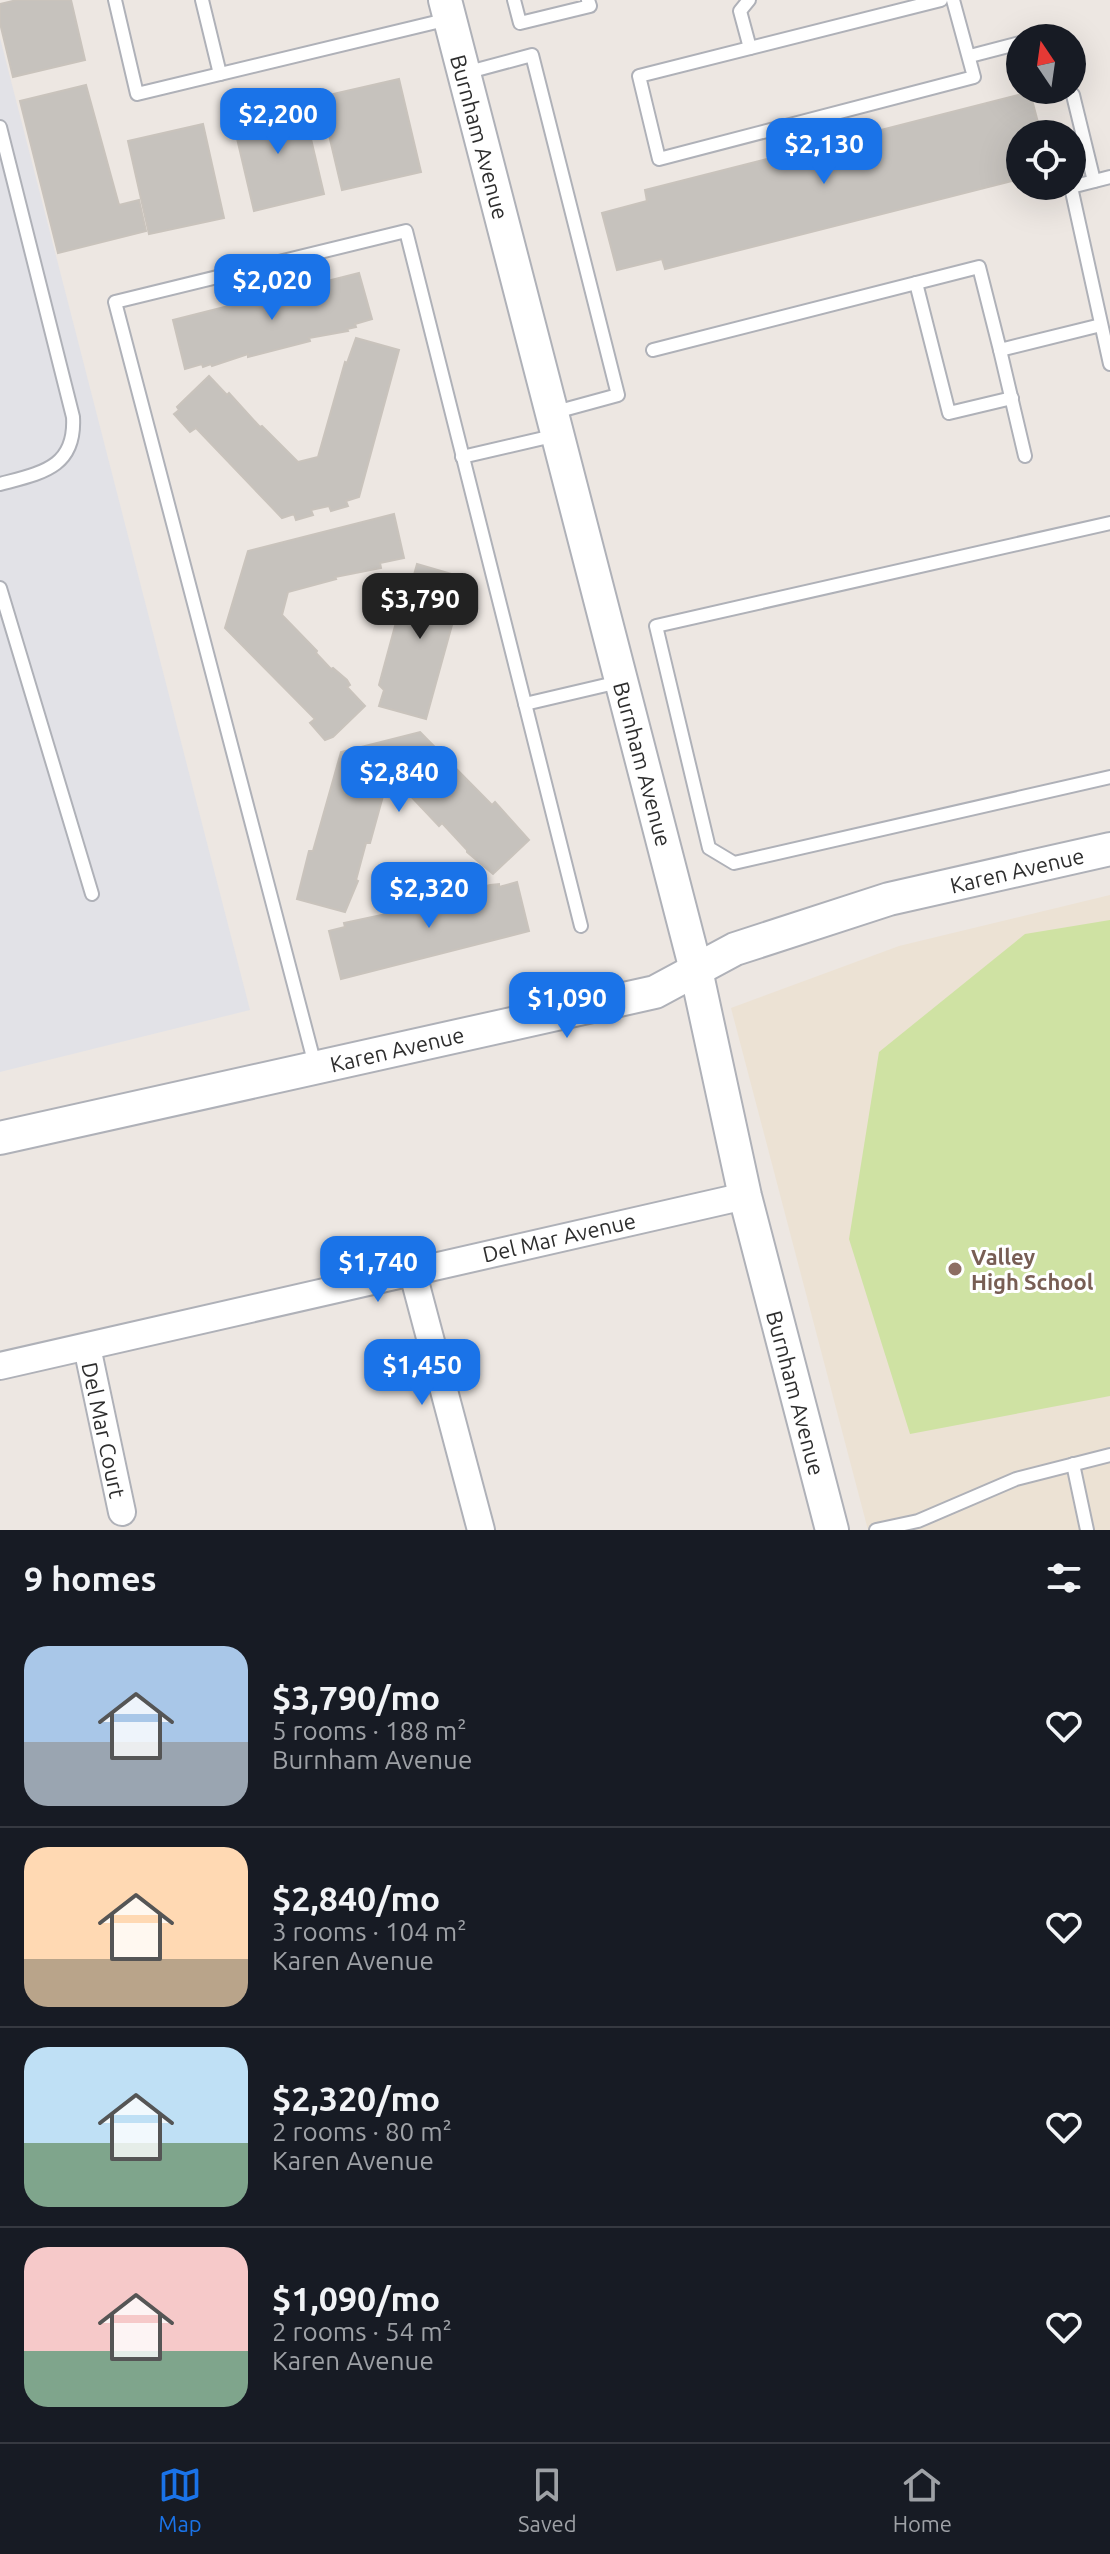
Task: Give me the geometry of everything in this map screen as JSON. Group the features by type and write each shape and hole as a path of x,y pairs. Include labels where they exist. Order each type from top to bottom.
{"street":[{"name":"Burnham Avenue","path":"448,9 696,970 745,1196 832,1530"},
{"name":"Karen Avenue","path":"0,1138 655,992 735,949 889,899 1110,849"},
{"name":"Del Mar Avenue","path":"0,1366 745,1196"},
{"path":"412,1270 481,1530"},
{"name":"Del Mar Court","path":"87,1347 122,1512"}],"lane":[{"path":"115,0 137,94 220,74 448,9"},
{"path":"202,0 220,74"},
{"path":"514,0 520,23 590,6 588,0"},
{"path":"749,0 740,11 750,48"},
{"path":"941,0 639,76 659,159 974,77 953,0"},
{"path":"970,56 1006,47"},
{"path":"462,457 555,424 618,395 532,55 464,74"},
{"path":"1075,104 1094,181"},
{"path":"0,127 73,417 74,434 69,450 56,465 40,473 0,484"},
{"path":"1110,177 1071,187 1110,364"},
{"path":"315,1067 115,302 406,231 581,926"},
{"path":"653,350 979,267 1025,456"},
{"path":"916,283 949,413 1012,398"},
{"path":"1097,303 1110,300"},
{"path":"1000,350 1101,325"},
{"path":"1110,523 656,626 709,848 734,863 1110,777"},
{"path":"1,592 92,894"},
{"path":"525,704 621,681"},
{"path":"876,1530 919,1525 1016,1479 1110,1455"},
{"path":"1073,1464 1087,1530"}],"shaded area":[{"path":"0,38 250,1010 0,1072"},
{"name":"Valley High School","path":"1110,895 1110,1530 868,1530 731,1008 899,946"}],"green space":[{"path":"1110,920 1110,1396 910,1434 849,1239 879,1052 1025,934"}],"building":[{"path":"17,0 71,0 85,60 13,77 0,23 0,4"},
{"path":"399,79 421,172 342,190 320,97"},
{"path":"86,85 119,205 139,200 146,231 58,253 20,101"},
{"path":"1006,98 1006,104 1033,104 1037,120 1006,120 1006,183 665,269 662,259 617,270 602,213 647,201 645,190"},
{"path":"302,101 324,194 254,211 232,117"},
{"path":"203,124 224,218 149,234 128,141"},
{"path":"359,273 372,319 355,324 356,327 348,331 309,338 310,341 248,357 248,354 212,366 203,367 202,364 185,369 173,320"},
{"path":"356,338 399,350 359,497 346,501 348,506 331,511 329,506 311,510 313,515 296,520 294,514 282,518 196,428 190,432 174,414 179,410 177,407 209,376 298,462 318,457 345,362"},
{"path":"394,514 404,558 380,563 381,568 335,577 288,592 282,615 331,669 347,680 350,685 347,687 365,706 333,737 325,740 310,723 315,719 225,628 248,551"},
{"path":"417,564 465,578 426,719 379,706 384,690 379,685 407,582 412,582"},
{"path":"420,732 492,805 495,802 529,840 493,874 467,852 442,823 439,826 405,790 383,796 370,843 366,843 358,881 345,912 297,899 341,752"},
{"path":"517,882 529,931 341,979 329,931 345,927 344,923 438,901 437,898"}],"place":[{"name":"Valley High School","path":"955,1269"}]}
